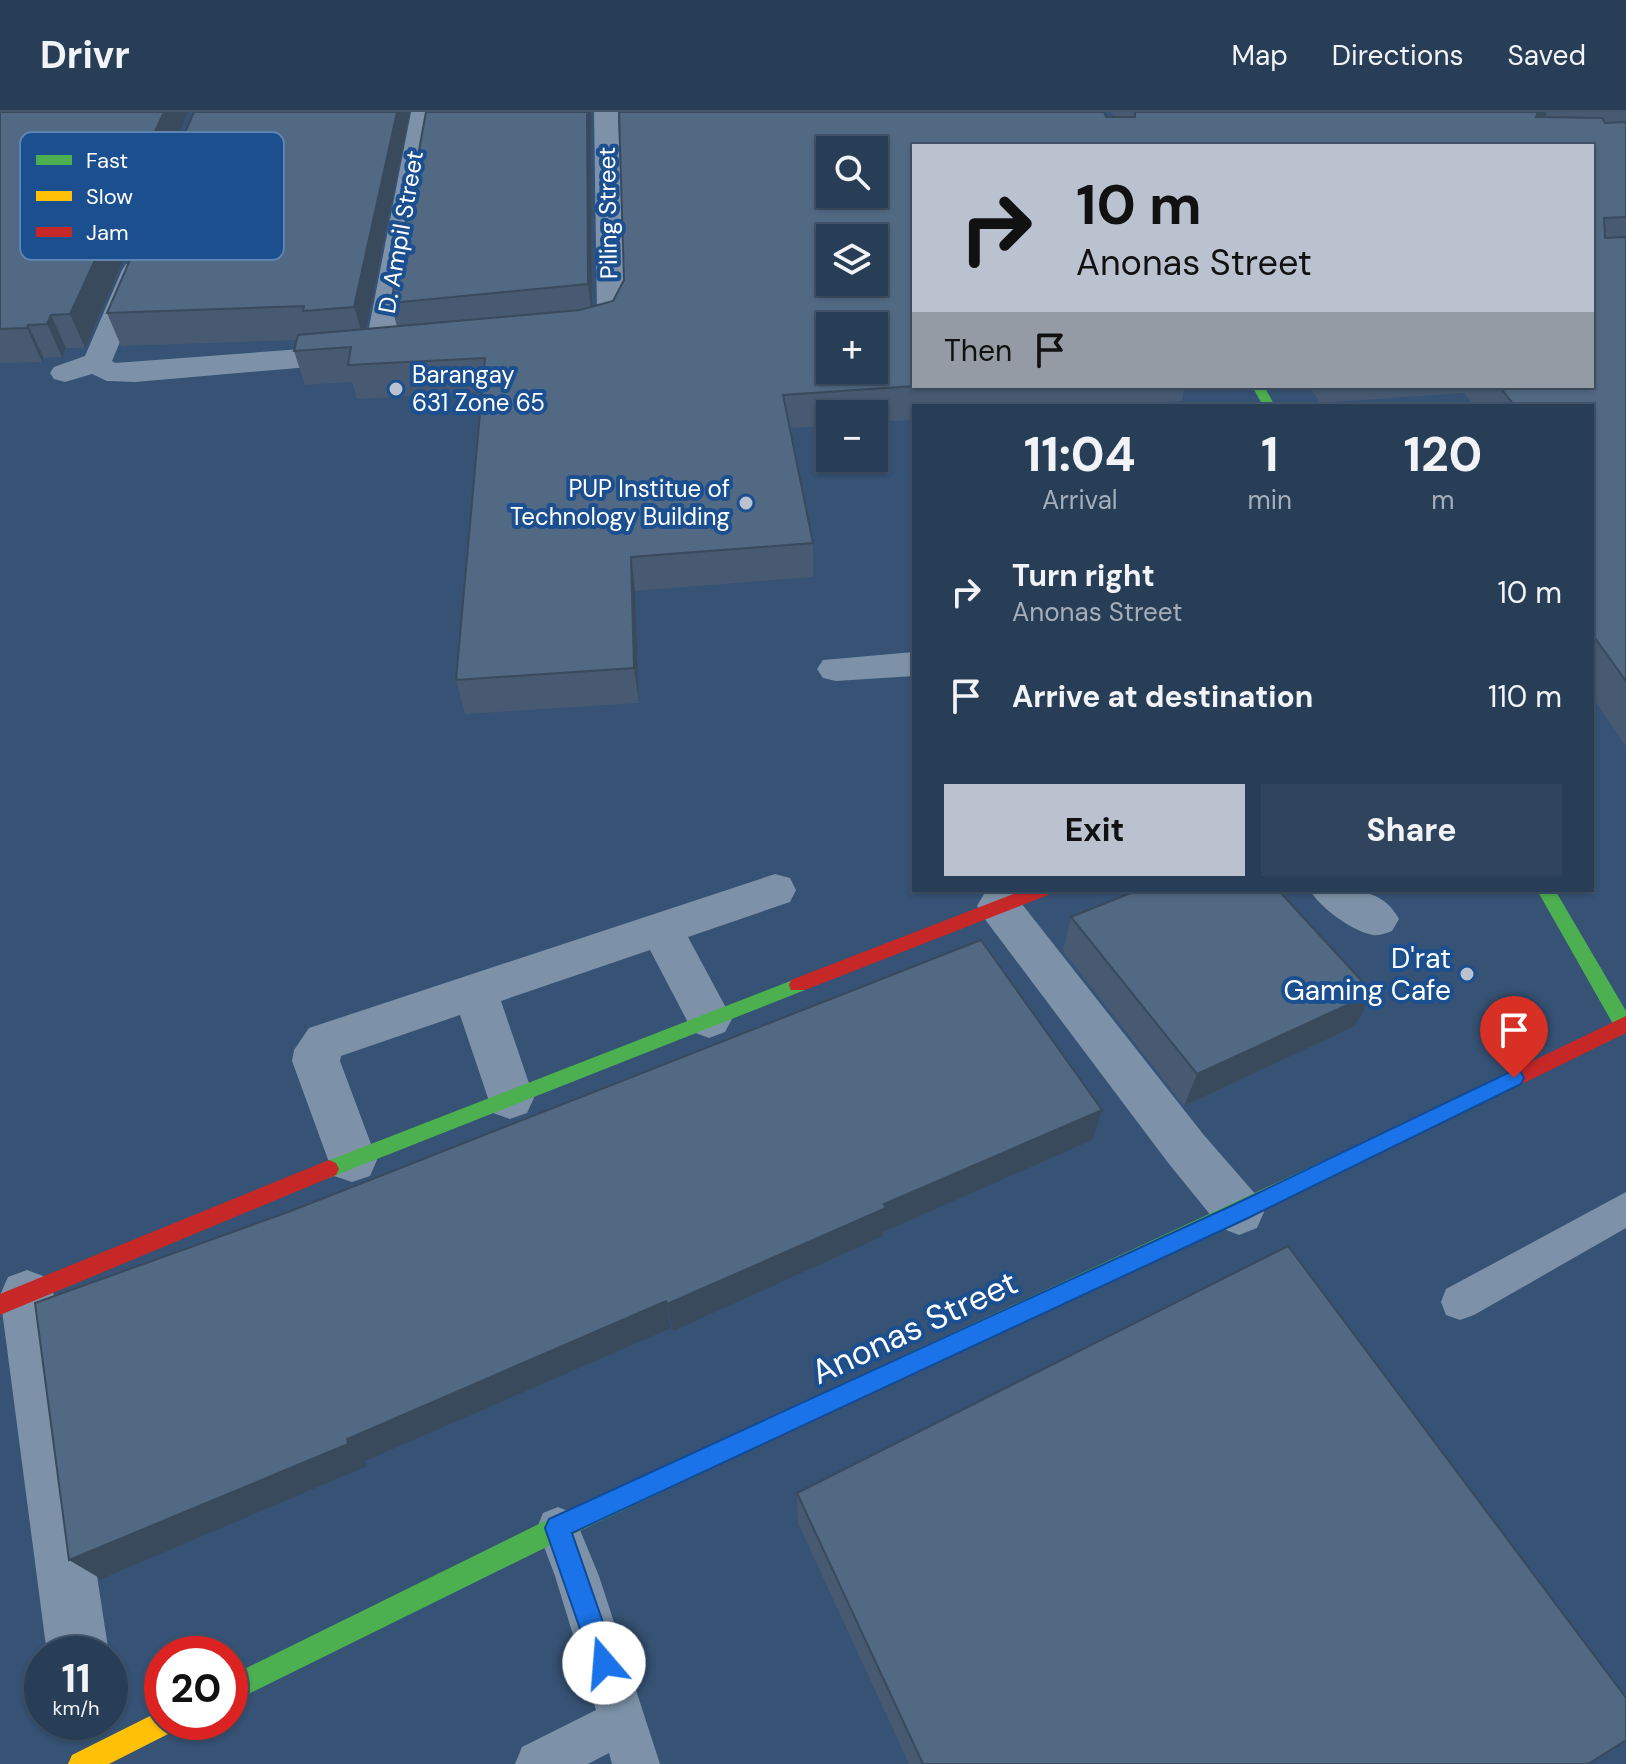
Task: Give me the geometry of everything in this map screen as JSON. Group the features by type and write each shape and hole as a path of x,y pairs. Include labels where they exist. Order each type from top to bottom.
{"street":[{"name":"D. Ampil Street","path":"97,362 107,372 135,373 393,351 423,112"},
{"name":"Piling Street","path":"537,337 584,332 606,326 611,313 606,112"},
{"path":"65,373 97,362 140,260"},
{"path":"836,669 912,664"},
{"path":"352,1160 316,1061 317,1050 325,1042 775,890"},
{"path":"1334,892 1377,919"},
{"path":"1547,892 1625,1026"},
{"path":"75,1636 14,1300 352,1160 1020,898 1186,1149 1239,1212"},
{"path":"661,928 709,1019"},
{"path":"475,991 510,1098"},
{"name":"Anonas Street","path":"248,1681 558,1528 1239,1212 1625,1026"},
{"path":"89,1748 144,1729"}],"lane":[{"path":"1460,1302 1626,1209"},
{"path":"558,1528 577,1576 636,1764"},
{"path":"539,1764 622,1721"}],"building":[{"path":"0,112 164,112 155,132 20,132 20,260 95,260 70,314 51,315 47,324 0,329"},
{"path":"194,112 397,112 354,307 303,311 304,306 107,313 130,260 284,260 284,132 185,132"},
{"path":"426,112 587,112 588,284 391,303"},
{"path":"619,112 1104,112 1106,117 1135,117 1135,112 1538,112 1536,117 1602,118 1605,123 1626,122 1626,217 1604,218 1605,238 1626,237 1626,681 1594,637 1594,404 1513,404 1501,388 1594,388 1594,144 912,144 912,386 783,395 813,543 631,557 634,668 456,680 485,358 348,365 351,347 294,351 298,335 580,310 613,301 624,280"},
{"path":"1133,892 1280,892 1373,993 1197,1074 1071,917"},
{"path":"981,940 1102,1110 884,1204 886,1208 667,1304 666,1301 347,1439 348,1444 69,1560 35,1303 291,1211"},
{"path":"1288,1246 1626,1698 1626,1740 1588,1764 923,1764 797,1493"}],"traffic: fast":[{"path":"1259,388 1268,404"},
{"path":"1547,892 1624,1025"},
{"path":"329,1169 798,985"},
{"path":"898,1370 1392,1138"},
{"path":"248,1681 558,1528 711,1457"}],"traffic: slow":[{"path":"81,1764 144,1732"}],"traffic: jam":[{"path":"798,985 1037,892"},
{"path":"1392,1138 1626,1024"},
{"path":"0,1305 329,1169"},
{"path":"711,1457 898,1370"}],"place":[{"name":"Barangay 631 Zone 65","path":"396,389"},
{"name":"PUP Institue of Technology Building","path":"746,503"},
{"name":"D'rat Gaming Cafe","path":"1467,974"}],"route":[{"path":"604,1663 577,1576 558,1528 1239,1212 1514,1078"}]}
